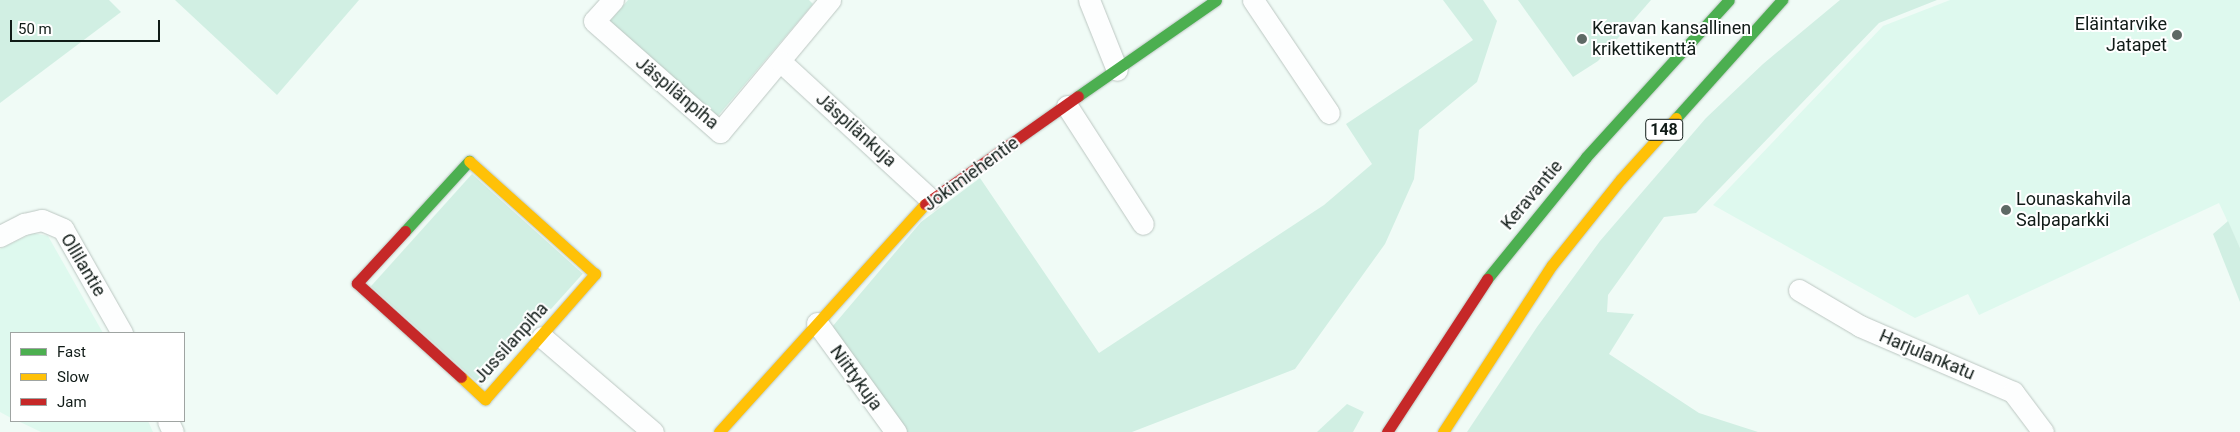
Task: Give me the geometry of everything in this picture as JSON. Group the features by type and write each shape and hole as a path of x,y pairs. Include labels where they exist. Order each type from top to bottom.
{"street":[{"name":"Jäspilänpiha","path":"613,0 594,22 720,132 781,62 830,0"},
{"path":"1089,0 1117,70"},
{"name":"Jokimiehentie","path":"719,432 930,199 1067,106 1216,0"},
{"path":"1253,0 1329,113"},
{"name":"Keravantie","path":"1387,432 1476,295 1512,246 1586,157 1729,0"},
{"name":"148","path":"1443,432 1552,265 1621,179 1782,0"},
{"name":"Jäspilänkuja","path":"781,62 930,199"},
{"path":"1067,106 1143,224"},
{"name":"Jussilanpiha","path":"469,160 595,274 542,336 485,399 357,283 469,160"},
{"name":"Ollilantie","path":"0,236 24,224 42,220 64,229 121,332"},
{"name":"Harjulankatu","path":"1799,290 1860,326 2013,392 2043,432"},
{"name":"Niittykuja","path":"817,323 896,432"},
{"path":"542,336 653,432"}],"shaded area":[{"path":"0,0 109,0 121,12 0,103"},
{"path":"175,0 359,0 277,95"},
{"path":"628,0 809,0 813,4 717,117 610,21"},
{"path":"1443,0 1483,0 1497,21 1477,82 1419,130 1414,179 1385,244 1295,369 1132,432 906,432 832,327 921,222 980,178 1099,353 1324,205 1372,164 1346,124 1473,40"},
{"name":"Keravan kansallinen krikettikenttä","path":"1518,0 1651,0 1598,61 1573,77"},
{"path":"1840,0 1937,0 1879,23 1696,213 1664,217 1608,295 1607,312 1634,314 1609,354 1699,413 1758,432 1467,432 1537,327 1600,241 1706,118 1763,64"},
{"path":"1950,0 2240,0 2240,248 2219,203 1979,315 1968,294 1915,318 1713,205 1883,26"},
{"path":"472,174 583,274 482,386 371,286"},
{"path":"2228,221 2240,248 2240,302 2213,234"},
{"path":"33,233 48,236 102,332 10,332 10,417 0,412 0,249"},
{"path":"1347,404 1364,412 1353,432 1317,432"},
{"path":"20,422 148,422 153,432 41,432"}],"traffic: fast":[{"path":"1078,96 1216,0"},
{"path":"1487,279 1586,157 1729,0"},
{"path":"1676,118 1782,0"},
{"path":"405,231 469,161"}],"traffic: slow":[{"path":"1443,432 1552,265 1621,179 1676,118"},
{"path":"461,377 485,399 595,274 469,161"},
{"path":"719,432 925,204"}],"traffic: jam":[{"path":"925,204 1078,96"},
{"path":"405,231 357,283 461,377"},
{"path":"1387,432 1487,279"}],"place":[{"name":"Eläintarvike Jatapet","path":"2177,35"},
{"name":"Keravan kansallinen krikettikenttä","path":"1582,39"},
{"name":"Lounaskahvila Salpaparkki","path":"2006,210"}]}
